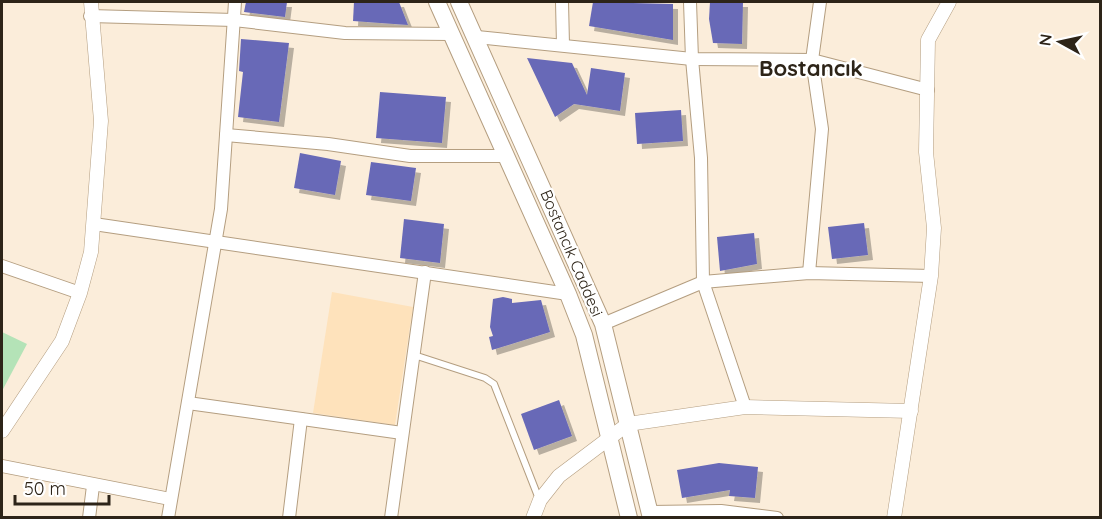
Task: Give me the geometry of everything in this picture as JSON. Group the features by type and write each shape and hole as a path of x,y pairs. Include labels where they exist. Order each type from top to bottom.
{"main road":[{"name":"Bostancık Caddesi","path":"437,2 568,294 584,335 628,518"},
{"name":"Bostancık Caddesi","path":"459,2 477,37 603,324 651,515"}],"street":[{"path":"2,432 62,341 80,293 91,252 101,121 90,16 91,2"},
{"path":"168,518 221,209 235,2"},
{"path":"562,2 563,45"},
{"path":"690,2 692,59 701,158 703,282 745,407"},
{"path":"809,273 822,129 812,60 820,2"},
{"path":"894,518 931,276 934,228 926,152 928,40 949,2"},
{"path":"90,16 234,20 345,33 450,34"},
{"path":"477,37 692,59 812,60 928,90"},
{"path":"226,135 328,144 410,156 505,156"},
{"path":"94,224 568,294"},
{"path":"2,266 80,293"},
{"path":"391,518 425,272"},
{"path":"603,324 703,282 809,273 931,276"},
{"path":"188,403 402,434"},
{"path":"533,518 540,500 559,476 628,424 745,407 911,411"},
{"path":"289,518 301,419"},
{"path":"2,466 170,500"},
{"path":"89,518 93,486"},
{"path":"651,515 721,511 777,518"}],"lane":[{"path":"413,355 485,378 494,384 540,500"}],"shaded area":[{"path":"332,292 413,307 395,425 313,413"}],"green space":[{"path":"2,332 27,344 2,391"}],"building":[{"path":"246,2 287,2 285,17 244,12"},
{"path":"354,2 399,2 408,25 353,21"},
{"path":"593,2 673,4 673,40 589,26"},
{"path":"710,2 743,2 742,44 713,43 709,19"},
{"path":"241,39 289,43 279,122 238,117 243,72 239,71"},
{"path":"527,58 572,63 587,95 591,68 625,73 620,111 574,104 555,117"},
{"path":"380,92 446,97 442,143 376,138"},
{"path":"681,110 683,141 637,144 635,113"},
{"path":"300,153 341,161 335,195 294,188"},
{"path":"371,162 416,168 411,201 366,195"},
{"path":"404,219 444,224 440,263 400,258"},
{"path":"864,223 868,255 832,259 828,227"},
{"path":"754,233 757,264 720,271 717,237"},
{"path":"503,297 512,299 512,303 541,300 550,332 492,350 489,337 493,336 490,327 493,299"},
{"path":"559,400 572,436 534,450 521,414"},
{"path":"719,463 758,467 755,498 729,496 730,490 682,498 677,470"}],"district":[{"name":"Bostancık","path":"811,68"}]}
